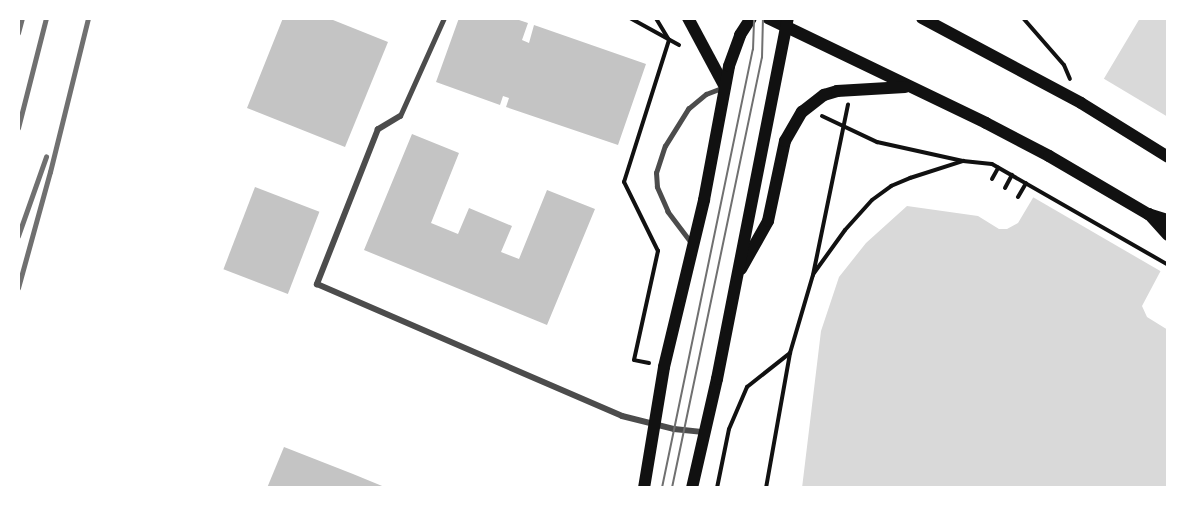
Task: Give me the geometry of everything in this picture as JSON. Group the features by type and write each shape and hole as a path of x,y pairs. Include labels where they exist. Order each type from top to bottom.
{"main road":[{"path":"688,18 725,87"},
{"path":"644,488 664,367 714,150 725,87 735,45 751,18"},
{"path":"768,18 787,22 908,87 1048,156 1148,213 1168,220"},
{"path":"922,18 1081,103 1168,157"},
{"path":"692,488 787,22"},
{"path":"735,280 768,221 785,141 802,112 824,95 837,91 908,87"},
{"path":"1148,213 1168,235"}],"street":[{"path":"400,116 378,129 317,284 613,412 654,425 705,432"}],"lane":[{"path":"400,116 444,18"},
{"path":"693,244 668,212 657,187 656,173 665,146 688,109 706,94 725,87"}],"path":[{"path":"630,18 679,45"},
{"path":"656,18 669,40 624,182 658,251 634,360 664,367"},
{"path":"1023,18 1064,65 1081,103"},
{"path":"766,488 790,353 813,275 849,101"},
{"path":"815,113 877,142 963,161 992,164 1168,265"},
{"path":"813,275 845,230 872,200 891,186 909,178 963,161"},
{"path":"992,179 998,168"},
{"path":"1005,188 1012,176"},
{"path":"1018,197 1028,184"},
{"path":"717,488 729,429 747,387 790,353"}],"shaded area":[{"path":"1140,18 1168,18 1168,257 1142,306 1147,317 1168,330 1168,488 802,488 821,331 839,277 866,243 907,206 978,216 999,229 1007,229 1018,223"}],"pier":[{"path":"1101,77 1168,117 1168,262 1162,272 1031,196"}],"building":[{"path":"283,18 328,18 388,42 345,147 247,108"},
{"path":"459,18 513,18 528,23 522,40 529,43 534,25 646,64 618,145 506,107 509,98 503,96 500,105 436,82"},
{"path":"412,134 459,153 431,223 458,234 469,208 512,226 501,252 519,259 547,190 595,209 547,325 364,250"},
{"path":"255,187 319,212 288,294 223,269"},
{"path":"284,447 353,474 387,488 267,488"}],"tram line":[{"path":"662,488 753,50 754,18"},
{"path":"672,488 762,58 763,18"}],"railway":[{"path":"18,33 22,18"},
{"path":"18,128 46,18"},
{"path":"18,288 50,172 88,18"},
{"path":"18,236 46,157"}]}
